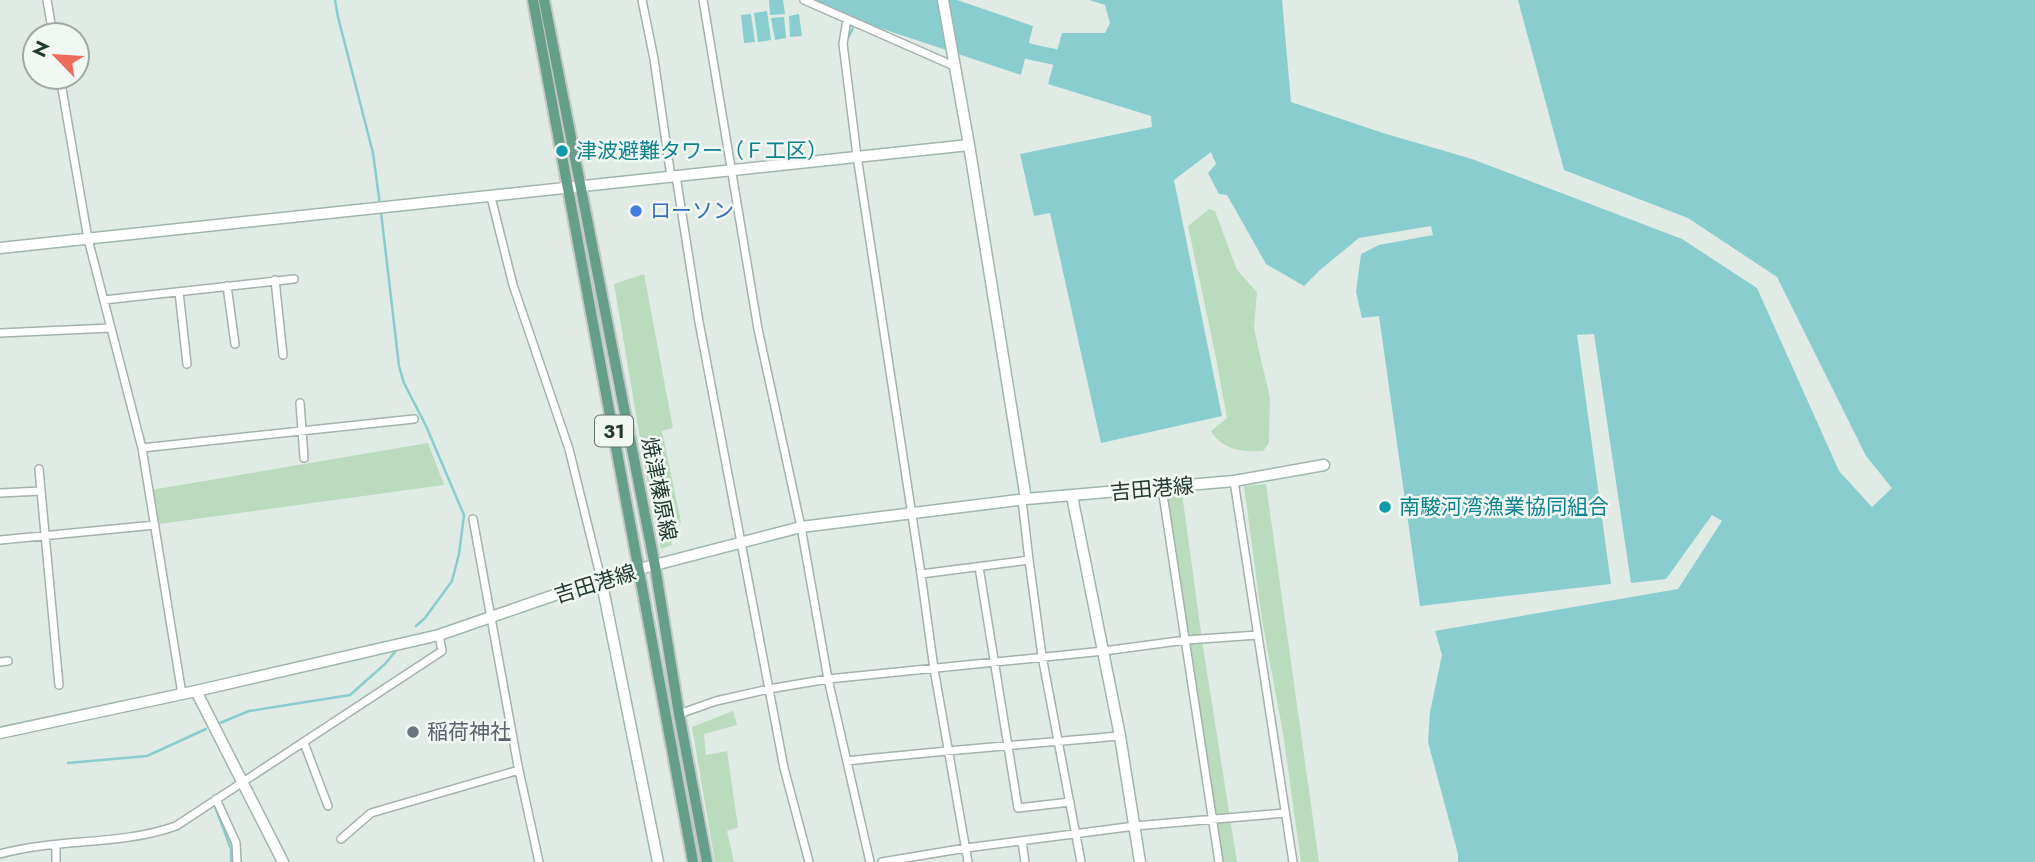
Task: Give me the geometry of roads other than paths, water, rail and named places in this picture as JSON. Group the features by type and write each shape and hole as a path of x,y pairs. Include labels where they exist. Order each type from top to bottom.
{"main road":[{"name":"焼津榛原線","path":"533,0 655,566 707,862"},
{"name":"焼津榛原線","path":"544,0 573,186 693,862"}],"street":[{"path":"47,0 51,21"},
{"path":"642,0 699,322 784,768 809,862"},
{"path":"703,0 758,329 801,527 828,679 870,862"},
{"path":"804,0 953,64"},
{"path":"943,0 969,145 1024,499 1042,656 1081,862"},
{"path":"847,19 843,44 857,156 934,669 968,862"},
{"path":"62,91 88,239 142,449 182,694"},
{"path":"0,248 969,145"},
{"path":"491,197 513,285 569,449 601,579 658,862"},
{"path":"104,300 294,279"},
{"path":"275,280 283,355"},
{"path":"227,286 235,344"},
{"path":"179,292 187,364"},
{"path":"0,333 111,328"},
{"path":"300,403 304,458"},
{"path":"142,449 414,419"},
{"name":"吉田港線","path":"0,733 439,635 601,579 801,527 1024,499 1234,481 1324,465"},
{"path":"38,469 59,685"},
{"path":"1234,481 1293,862"},
{"path":"1162,488 1219,862"},
{"path":"0,493 41,491"},
{"path":"1072,496 1120,736 1140,862"},
{"path":"473,519 519,770 539,862"},
{"path":"0,540 155,525"},
{"path":"921,574 1029,561"},
{"path":"979,567 1018,808 1070,802"},
{"path":"0,855 23,848 155,833 176,826 442,651 439,635"},
{"path":"680,714 716,701 828,679 1186,640 1258,635"},
{"path":"196,691 283,862"},
{"path":"847,761 1120,736"},
{"path":"303,743 328,806"},
{"path":"341,839 371,813 519,770"},
{"path":"216,799 236,843 237,862"},
{"path":"882,862 1135,826 1286,813"},
{"path":"1022,842 1025,862"},
{"path":"56,862 57,845"}],"water":[{"path":"769,0 783,0 785,14 770,15"},
{"path":"813,0 957,0 1033,26 1021,75 832,12"},
{"path":"1089,0 1282,0 1291,102 1472,159 1682,239 1757,288 1839,471 1872,507 1892,488 1866,456 1777,277 1688,218 1564,170 1518,0 2035,0 2035,862 1458,862 1428,742 1430,712 1442,655 1435,631 1678,589 1722,521 1712,515 1666,579 1631,583 1594,334 1577,335 1611,584 1420,606 1379,316 1362,318 1356,292 1361,254 1379,245 1433,235 1431,226 1359,238 1304,286 1266,264 1227,195 1219,194 1208,173 1216,164 1211,152 1174,180 1222,416 1101,443 1050,213 1034,216 1020,154 1152,127 1151,116 1048,84 1062,33 1105,33 1110,23 1105,5"},
{"path":"767,11 771,40 758,42 754,13"},
{"path":"751,14 755,42 744,43 741,15"},
{"path":"799,14 802,36 790,37 789,16"},
{"path":"784,17 786,38 775,40 771,18"}],"waterway":[{"path":"335,0 373,153 380,205"},
{"path":"848,38 853,28"},
{"path":"1009,44 1055,57"},
{"path":"381,212 399,366 404,383 426,426 464,515 452,581 416,626"},
{"path":"220,723 249,711 350,695 395,652"},
{"path":"68,763 147,756 206,729"},
{"path":"214,804 231,849 231,862"}],"place":[{"name":"津波避難タワー（Ｆ工区）","path":"562,151"},
{"name":"ローソン","path":"636,211"},
{"name":"南駿河湾漁業協同組合","path":"1385,507"},
{"name":"稲荷神社","path":"413,732"}]}
